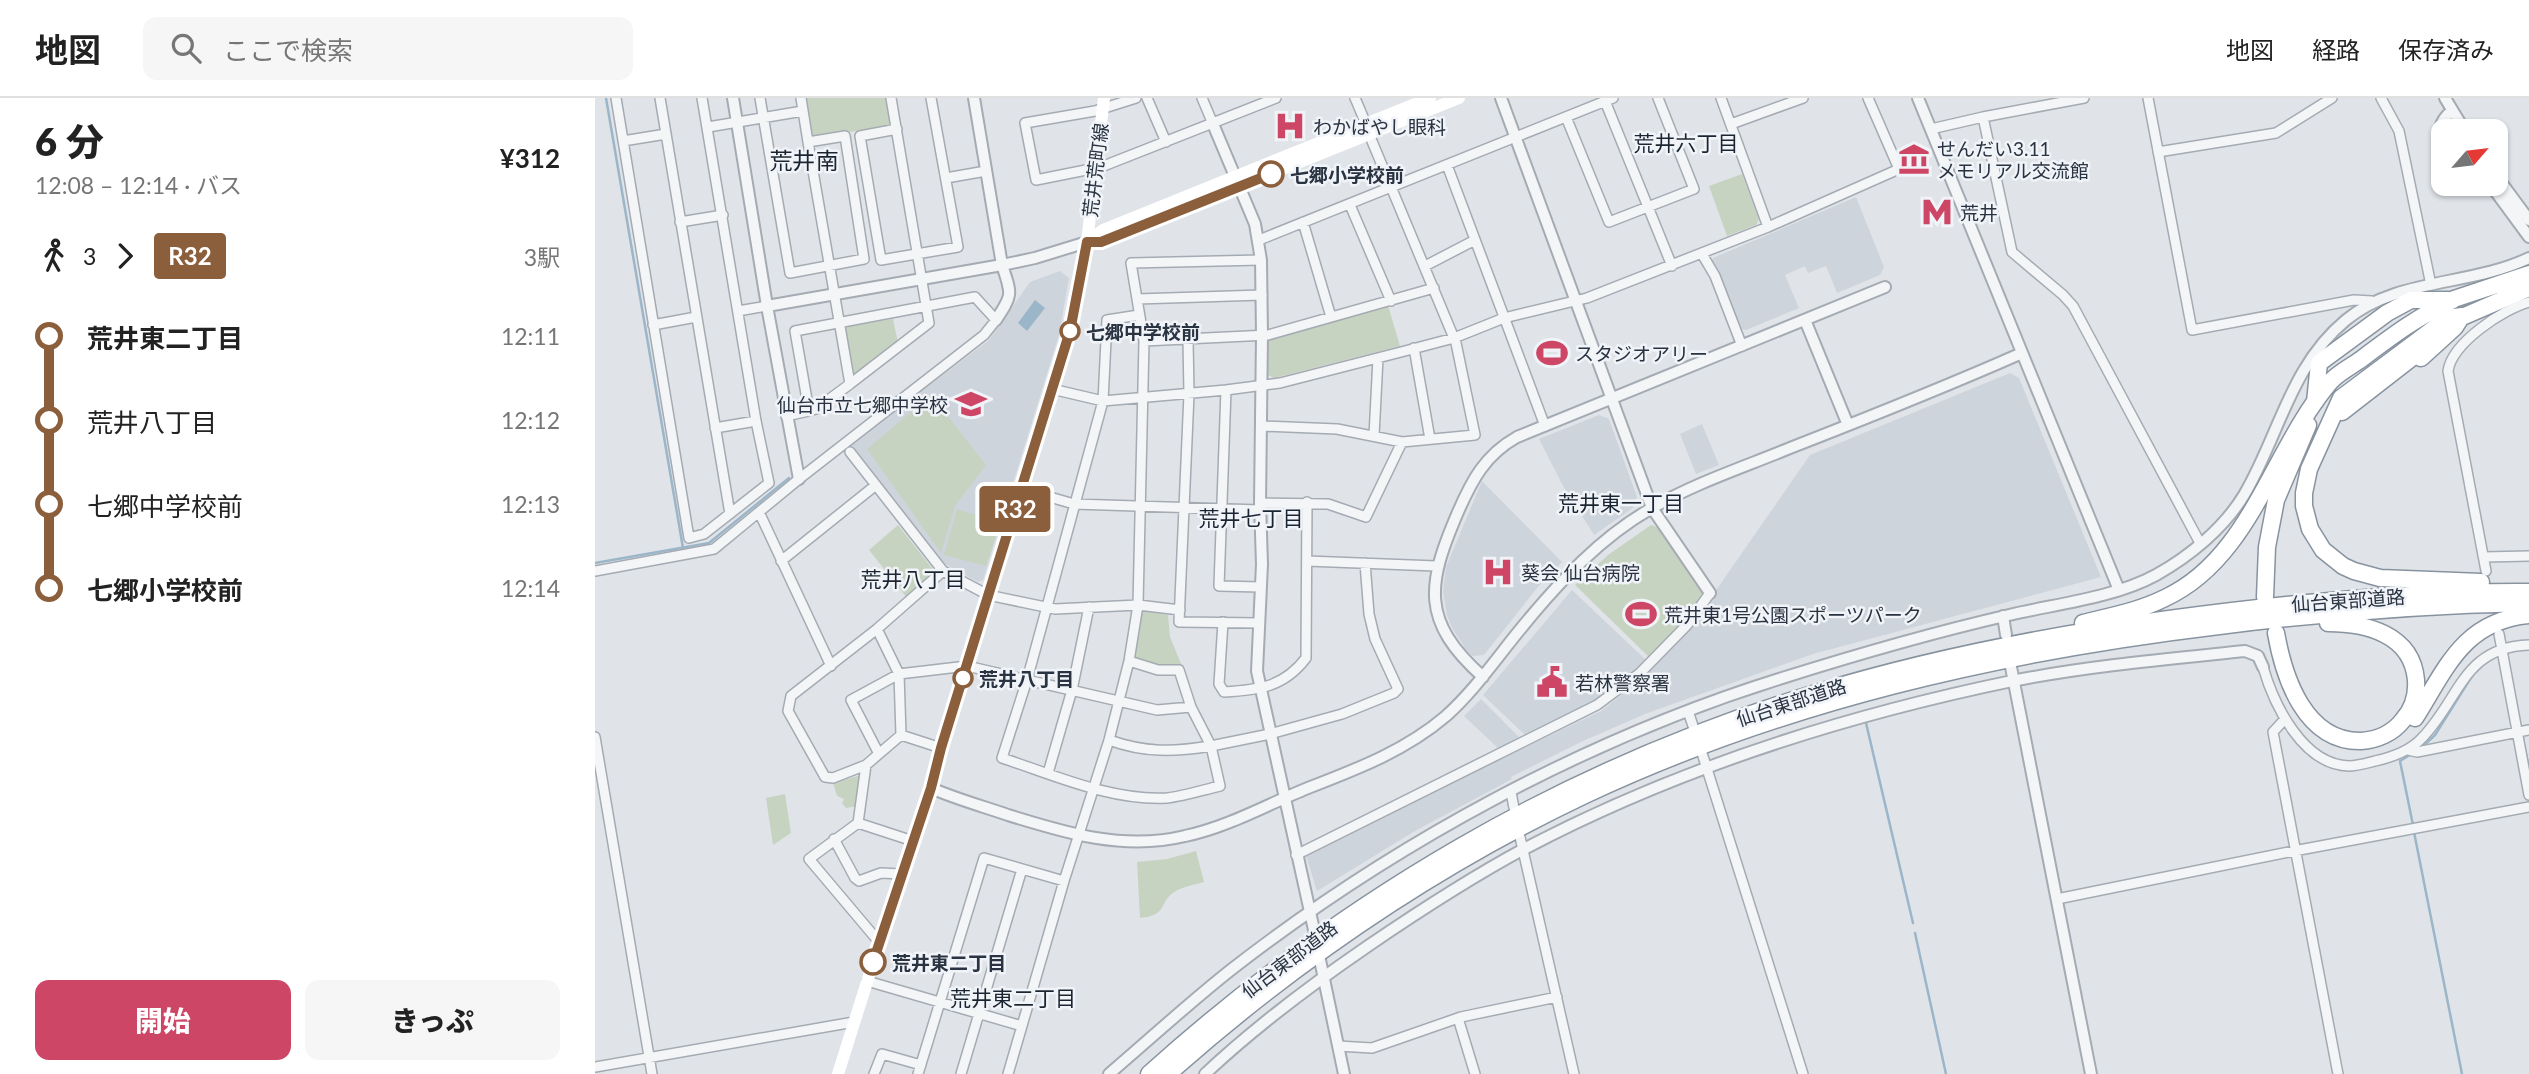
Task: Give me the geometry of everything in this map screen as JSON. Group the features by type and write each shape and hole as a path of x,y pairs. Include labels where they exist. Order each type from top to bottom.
{"highway":[{"path":"2315,404 2329,377 2419,310 2529,274"},
{"path":"2308,437 2330,422 2344,402 2462,316 2529,288"},
{"path":"2453,300 2411,300 2387,313 2319,363 2308,437 2304,506 2306,518 2316,540 2333,559 2354,571 2380,578 2529,583"},
{"path":"1912,667 1991,643 2135,610 2181,590 2209,568 2229,545 2308,437 2344,400 2453,300"},
{"path":"2268,596 2277,526 2288,486 2321,411 2344,400 2448,318 2462,316"},
{"path":"2308,437 2319,363"},
{"path":"2315,404 2344,400"},
{"path":"2330,422 2344,400"},
{"name":"仙台東部道路","path":"1149,1074 1235,999 1305,945 1427,864 1524,810 1630,761 1721,724 1814,693 1912,667 2042,639 2199,615 2349,599 2529,592"},
{"name":"仙台東部道路","path":"1168,1074 1278,982 1360,923 1485,847 1585,795 1726,737 1819,706 1965,668 2144,635 2351,612 2529,603"},
{"path":"2144,635 2203,633 2317,622 2374,628 2394,639 2411,661 2415,694 2406,718 2389,733 2369,740 2346,739 2325,730 2306,712 2286,674 2272,634 2284,689 2304,721 2331,742 2363,748 2385,743 2408,726 2442,670 2468,640 2499,622 2529,615"}],"main road":[{"path":"1367,129 1430,98"},
{"path":"1087,242 1103,230 1237,182 1367,129 1459,98"},
{"name":"荒井荒町線","path":"838,1074 931,788 1075,313 1087,242 1103,103"}],"street":[{"path":"615,98 689,537 704,534 769,483 756,421 702,98"},
{"path":"660,98 730,514"},
{"path":"733,98 799,479"},
{"path":"760,98 790,274 864,260 845,136 809,142"},
{"path":"801,98 850,384"},
{"path":"786,416 816,409 929,323 893,98"},
{"path":"897,129 860,136 881,260 958,247 931,98"},
{"path":"595,571 713,549 984,335 1011,298 1002,265 974,98"},
{"path":"1136,98 1103,103 1025,123 1036,180 1101,167 1276,98"},
{"path":"1147,98 1166,142"},
{"path":"1202,98 1255,224 1259,240 1262,385 1261,587 1257,671 1314,930"},
{"path":"1261,426 1337,429 1402,442 1475,435 1454,338 1355,98"},
{"path":"1296,855 1597,705 1640,673 1687,625 1710,593 1652,508 1501,98"},
{"path":"1566,117 1609,222 1694,188 1658,98"},
{"path":"1721,98 1768,227"},
{"path":"1731,124 1803,98"},
{"path":"1052,389 1104,401 1280,383 1454,338 1504,318 1576,301 1702,254 1899,169 1868,98"},
{"path":"1918,98 2119,590"},
{"path":"1931,129 2084,98"},
{"path":"2148,98 2192,330 2354,300 2372,301 2486,274 2529,258"},
{"path":"2158,152 2276,133 2332,98"},
{"path":"2381,98 2399,131 2431,285"},
{"path":"2445,98 2458,119"},
{"path":"1259,240 1609,99 1672,266"},
{"path":"2444,119 2452,110"},
{"path":"708,127 803,111"},
{"path":"1983,117 2012,252 2073,306 2200,543"},
{"path":"623,141 666,134"},
{"path":"1447,165 1545,426"},
{"path":"946,178 986,171"},
{"path":"2508,191 2529,219"},
{"path":"2499,196 2529,237"},
{"path":"1350,205 1391,301"},
{"path":"680,222 723,215"},
{"path":"1303,222 1331,317"},
{"path":"1425,267 1475,240"},
{"path":"738,311 1002,265 1087,242"},
{"path":"1702,254 1714,276 1742,346"},
{"path":"1008,1074 1064,881 1109,740 1129,661 1138,604 1144,341 1131,263 1261,260"},
{"path":"1483,677 1456,650 1442,628 1435,594 1436,566 1459,509 1480,467 1505,444 1545,426 1885,287"},
{"path":"1144,341 1262,335 1434,289"},
{"path":"1137,299 1262,295"},
{"path":"810,411 795,331 975,297 996,320"},
{"path":"1109,1074 1230,971 1309,912 1409,847 1511,792 1603,747 1688,711 1776,680 2003,617 2119,590 2156,575 2215,530 2242,498 2307,362 2347,319 2372,301"},
{"path":"2486,572 2448,371 2449,363 2480,328 2529,302"},
{"path":"1129,661 1158,670 1179,670 1191,707 1211,747 1220,786 1167,798 1126,795 1094,788 1002,758 1027,680 1104,401 1107,320 1139,315"},
{"path":"653,325 696,317"},
{"path":"1805,320 1848,425"},
{"path":"1188,340 1189,394 1179,622 1259,623"},
{"path":"1414,348 1430,439"},
{"path":"931,788 948,796 1080,835 1129,843 1164,840 1207,830 1357,769 1403,747 1445,716 1483,677 1574,568 1608,539 1652,508 1743,467 2022,354"},
{"path":"1374,436 1378,358"},
{"path":"1226,390 1219,586 1261,587"},
{"path":"715,428 756,421"},
{"path":"1022,489 1074,504 1222,510 1307,502 1328,504 1366,517 1402,442"},
{"path":"850,452 943,571 988,595 1046,607 1138,604 1179,610"},
{"path":"781,561 876,485"},
{"path":"1223,622 1219,684 1224,692 1271,686 1306,658 1307,502"},
{"path":"759,512 831,666"},
{"path":"2484,557 2529,556"},
{"path":"1307,561 1436,566"},
{"path":"1109,740 1127,746 1175,752 1211,747 1342,715 1394,693 1398,689 1375,639 1369,614 1365,563"},
{"path":"901,735 866,765 833,778 825,777 788,711 791,696 877,629 943,571"},
{"path":"1048,773 1072,690 1090,607"},
{"path":"2003,617 2006,635"},
{"path":"877,629 899,674 901,735"},
{"path":"2499,634 2522,731 2529,795"},
{"path":"2412,751 2477,664 2502,648 2529,645"},
{"path":"1205,1074 1324,976 1414,915 1523,850 1599,812 1707,767 1835,724 1888,710 2014,681 2102,667 2245,651 2258,656 2284,720 2314,751 2337,763 2359,765 2412,751 2522,731"},
{"path":"879,754 851,700 899,674 967,666 1157,710 1191,707"},
{"path":"2011,667 2091,1074"},
{"path":"1688,711 1693,726"},
{"path":"2284,720 2273,732 2338,1074"},
{"path":"901,735 941,748"},
{"path":"595,737 652,1074"},
{"path":"1702,753 1803,1074"},
{"path":"866,765 858,823 809,859 879,942"},
{"path":"1511,792 1514,808"},
{"path":"2057,899 2529,807"},
{"path":"858,823 913,841"},
{"path":"1520,837 1574,1074"},
{"path":"834,839 859,881 881,873 901,874"},
{"path":"874,1074 881,1054 919,1070 985,858 1064,881"},
{"path":"961,1074 1022,869"},
{"path":"1320,960 1344,1074"},
{"path":"867,982 1022,1026"},
{"path":"1338,1046 1372,1048 1458,1018 1557,997"},
{"path":"1458,1018 1475,1074"},
{"path":"595,1067 854,1022"}],"shaded area":[{"path":"1856,197 1884,267 1880,275 1837,293 1826,266 1808,273 1805,266 1785,275 1799,308 1746,330 1742,329 1711,262 1713,258"},
{"name":"仙台市立七郷中学校","path":"1060,271 1069,278 1059,335 983,580 978,582 945,564 850,444 988,341 1030,282"},
{"path":"2010,373 2019,378 2101,577 1813,654 1645,714 1511,777 1512,779 1415,831 1317,891 1306,856 1407,804 1601,711 1639,681 1696,619 1810,455"},
{"path":"1599,415 1609,419 1637,497 1633,508 1594,535 1562,484 1539,439"},
{"path":"1702,424 1719,465 1696,474 1680,434"},
{"name":"葵会 仙台病院","path":"1482,481 1562,562 1537,588 1484,655 1473,656 1452,628 1443,592 1446,567"},
{"path":"1572,590 1647,661 1594,702 1526,736 1483,695"},
{"path":"1481,699 1521,739 1500,750 1464,716"}],"green space":[{"path":"803,98 888,98 892,121 889,125 816,138 811,135"},
{"path":"1742,174 1759,219 1756,225 1727,236 1709,186"},
{"path":"1387,302 1400,346 1274,378 1268,375 1267,341 1270,337"},
{"path":"893,319 898,343 857,377 853,375 845,330 848,326"},
{"path":"931,395 986,465 955,506 941,553 867,449"},
{"path":"957,509 1000,523 986,566 944,555"},
{"path":"898,525 935,572 907,598 869,550"},
{"path":"1651,525 1672,542 1703,588 1703,594 1684,621 1650,658 1575,585 1608,555"},
{"path":"1143,611 1168,615 1170,637 1182,666 1161,668 1137,660 1133,654 1139,613"},
{"path":"861,775 858,806 846,808 842,803 844,799 837,796 833,783"},
{"path":"785,794 791,833 773,845 766,798"},
{"path":"1196,851 1204,882 1176,891 1156,914 1140,918 1137,862 1167,859"}],"water":[{"path":"1035,300 1045,308 1027,331 1018,323"}],"waterway":[{"path":"606,98 683,548"},
{"path":"2451,98 2460,113"},
{"path":"595,563 709,543 789,478"},
{"path":"2421,748 2435,735 2472,676"},
{"path":"1866,723 1913,923"},
{"path":"2523,739 2529,769"},
{"path":"2413,753 2400,761 2413,825"},
{"path":"2414,832 2462,1074"},
{"path":"1915,933 1946,1074"}],"bus line":[{"name":"R32","path":"873,962 931,788 1070,331 1087,242 1101,242 1271,174"}],"place":[{"name":"わかばやし眼科","path":"1290,126"},
{"name":"せんだい3.11 メモリアル交流館","path":"1914,159"},
{"name":"七郷小学校前","path":"1271,174"},
{"name":"荒井","path":"1937,212"},
{"name":"七郷中学校前","path":"1070,331"},
{"name":"スタジオアリー","path":"1552,353"},
{"name":"仙台市立七郷中学校","path":"971,404"},
{"name":"葵会 仙台病院","path":"1498,572"},
{"name":"荒井東1号公園スポーツパーク","path":"1641,614"},
{"name":"荒井八丁目","path":"963,678"},
{"name":"若林警察署","path":"1552,682"},
{"name":"荒井東二丁目","path":"873,962"}],"district":[{"name":"荒井六丁目","path":"1686,142"},
{"name":"荒井南","path":"804,160"},
{"name":"荒井東一丁目","path":"1621,502"},
{"name":"荒井七丁目","path":"1251,517"},
{"name":"荒井八丁目","path":"913,578"},
{"name":"荒井東二丁目","path":"1013,997"}]}
